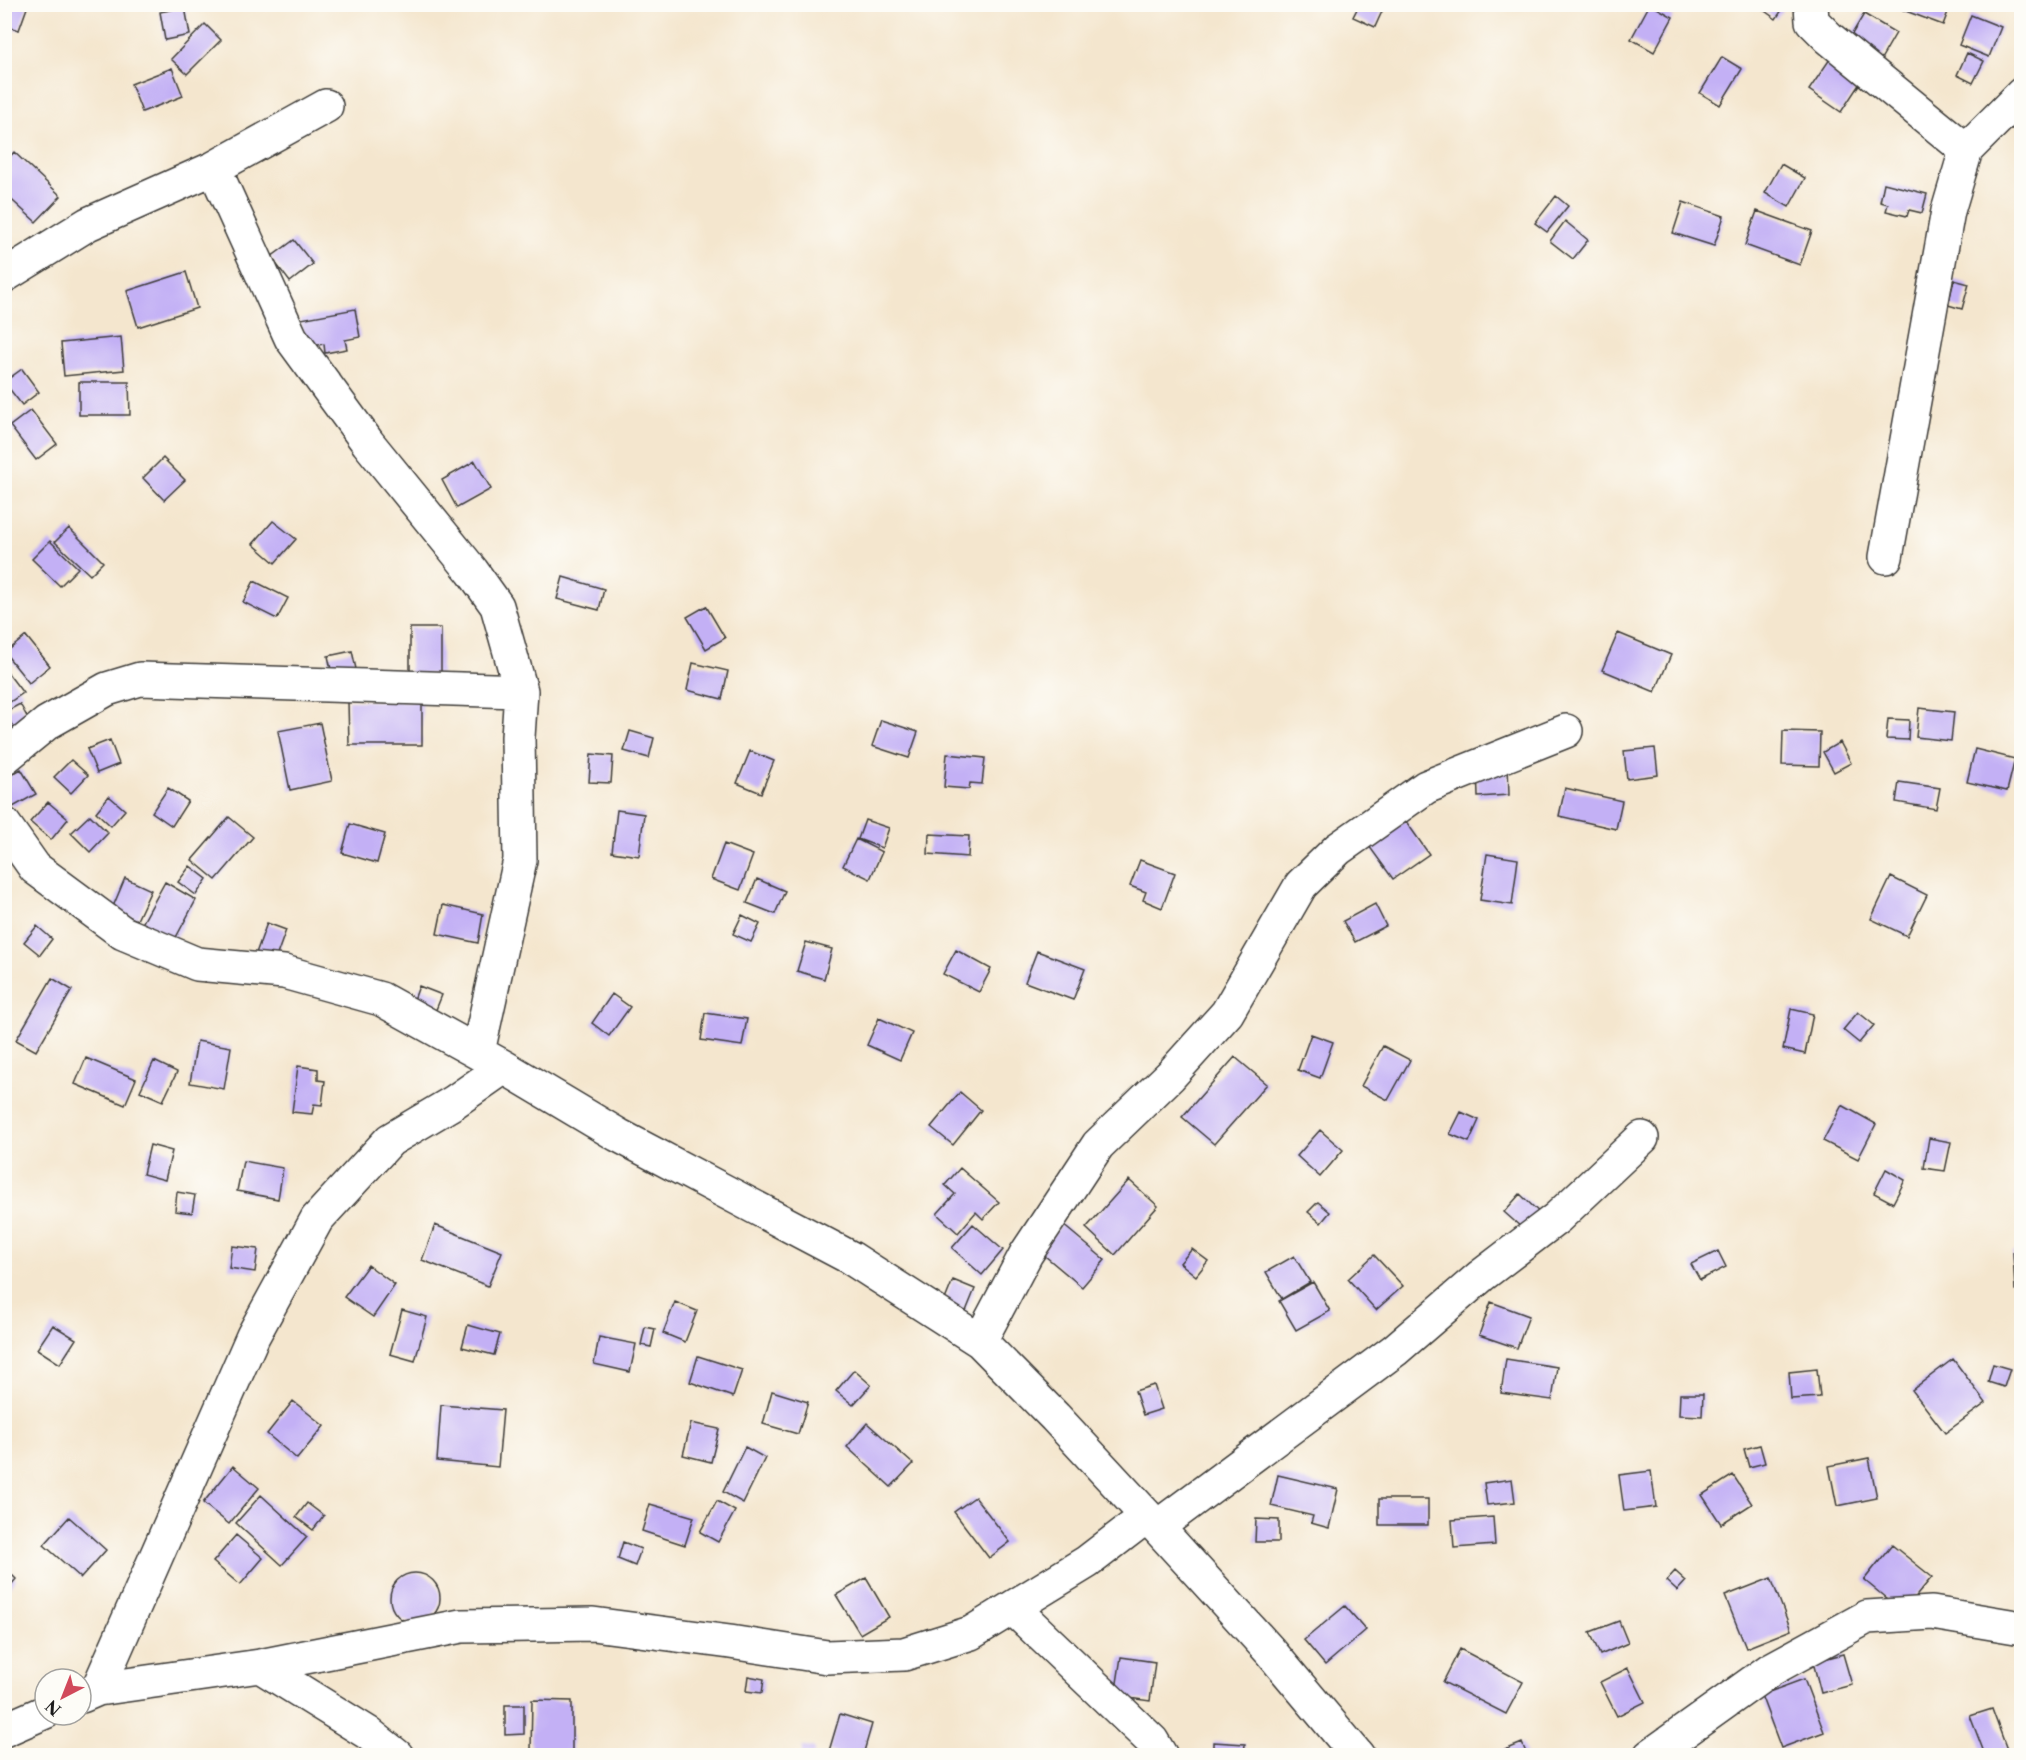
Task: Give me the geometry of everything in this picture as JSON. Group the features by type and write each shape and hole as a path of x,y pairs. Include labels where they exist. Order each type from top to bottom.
{"street":[{"path":"1811,4 1812,21 1829,39 1966,150"},
{"path":"1886,557 1948,211 1966,150 2022,93"},
{"path":"4,276 88,224 213,168 326,106"},
{"path":"93,1684 253,1336 317,1219 390,1140 454,1102 491,1060 520,860 518,737 521,691 497,606 472,571 368,443 291,338 213,168"},
{"path":"4,758 47,723 107,689 140,680 521,691"},
{"path":"980,1341 1026,1254 1098,1145 1170,1076 1227,1012 1301,885 1338,849 1426,787 1566,730"},
{"path":"4,824 35,868 123,933 197,964 284,972 381,999 491,1060 618,1135 851,1258 980,1341 1055,1417 1270,1651 1358,1755"},
{"path":"93,1692 260,1666 461,1626 593,1624 730,1642 827,1658 904,1654 971,1633 1152,1522 1395,1350 1481,1276 1557,1218 1642,1138"},
{"path":"1013,1608 1152,1741 1161,1755"},
{"path":"1650,1755 1770,1670 1867,1617 1932,1613 2022,1628"},
{"path":"260,1666 362,1744 397,1755"},
{"path":"4,1730 33,1717"}],"building":[{"path":"1650,4 1673,17 1654,52 1631,39"},
{"path":"1755,4 1786,4 1776,19"},
{"path":"1905,4 1951,4 1943,25 1903,10"},
{"path":"5,5 28,5 19,30 5,26"},
{"path":"1359,5 1384,7 1375,27 1353,17"},
{"path":"185,7 190,35 165,40 160,12"},
{"path":"1864,14 1896,33 1881,59 1849,39"},
{"path":"1971,15 2001,27 1989,57 1959,45"},
{"path":"205,24 221,40 187,74 171,59"},
{"path":"1967,53 1984,61 1973,83 1957,75"},
{"path":"1832,56 1864,77 1841,112 1809,90"},
{"path":"1722,57 1742,69 1720,105 1700,93"},
{"path":"172,68 183,96 142,112 131,84"},
{"path":"14,152 61,196 36,222 4,193 4,163"},
{"path":"1781,164 1805,178 1789,207 1765,193"},
{"path":"1884,183 1927,194 1922,213 1909,210 1907,216 1886,211 1888,204 1880,202"},
{"path":"1556,196 1568,206 1547,232 1535,223"},
{"path":"1683,202 1724,216 1714,246 1673,233"},
{"path":"1757,211 1812,231 1800,265 1745,245"},
{"path":"1565,221 1588,240 1573,259 1550,241"},
{"path":"294,240 313,264 290,282 271,257"},
{"path":"186,272 197,308 138,327 127,291"},
{"path":"1954,280 1969,284 1962,309 1948,305"},
{"path":"355,309 360,337 345,340 347,349 325,353 324,344 306,347 301,319"},
{"path":"121,337 124,370 64,376 61,343"},
{"path":"22,369 39,392 22,405 4,382"},
{"path":"79,382 129,382 130,415 79,415"},
{"path":"31,410 57,444 36,460 10,426"},
{"path":"163,458 185,480 164,500 143,478"},
{"path":"475,461 491,489 457,508 442,480"},
{"path":"273,521 296,539 275,563 253,544"},
{"path":"69,528 103,562 90,575 55,542"},
{"path":"50,541 78,568 60,586 32,559"},
{"path":"563,577 604,589 599,610 557,599"},
{"path":"254,581 288,598 277,619 243,602"},
{"path":"706,606 725,638 706,649 687,617"},
{"path":"410,628 441,628 441,674 410,674"},
{"path":"1618,633 1671,655 1655,692 1602,670"},
{"path":"26,636 50,666 29,683 5,653"},
{"path":"352,651 358,678 334,683 328,656"},
{"path":"693,663 728,671 722,699 687,690"},
{"path":"4,668 23,693 4,706"},
{"path":"348,701 422,701 422,745 349,745"},
{"path":"20,704 31,724 16,732 5,712"},
{"path":"1919,708 1954,712 1951,741 1916,737"},
{"path":"1888,719 1909,720 1908,740 1886,739"},
{"path":"881,720 918,732 909,758 872,746"},
{"path":"320,723 332,781 290,790 278,731"},
{"path":"630,731 654,738 649,758 624,751"},
{"path":"1783,731 1820,732 1819,766 1782,765"},
{"path":"110,740 119,764 97,773 87,749"},
{"path":"1840,742 1851,763 1834,772 1823,752"},
{"path":"1655,748 1658,775 1627,779 1624,751"},
{"path":"1975,749 2015,759 2007,791 1967,782"},
{"path":"750,751 774,761 761,793 737,783"},
{"path":"591,754 613,756 611,783 589,782"},
{"path":"947,754 985,758 982,784 970,783 969,789 944,787"},
{"path":"71,760 88,775 71,793 54,777"},
{"path":"1508,765 1509,795 1478,797 1477,767"},
{"path":"21,769 36,794 13,807 4,793 4,779"},
{"path":"1899,782 1940,788 1936,809 1896,802"},
{"path":"168,788 188,801 172,826 152,812"},
{"path":"1565,788 1622,801 1616,829 1559,816"},
{"path":"109,796 125,810 111,826 96,812"},
{"path":"48,802 68,819 51,840 30,822"},
{"path":"617,810 644,814 639,856 612,852"},
{"path":"90,815 108,833 90,852 71,833"},
{"path":"229,817 253,837 216,880 192,860"},
{"path":"865,820 889,828 882,848 858,839"},
{"path":"1405,820 1429,854 1393,879 1369,846"},
{"path":"350,824 385,834 377,863 342,853"},
{"path":"929,834 969,836 968,857 928,854"},
{"path":"856,839 882,852 870,879 843,866"},
{"path":"724,844 753,855 740,890 711,879"},
{"path":"1487,854 1518,859 1512,905 1480,900"},
{"path":"1140,860 1175,873 1162,908 1143,900 1146,892 1130,886"},
{"path":"190,866 207,879 196,895 178,882"},
{"path":"1891,877 1927,895 1907,936 1871,919"},
{"path":"125,878 151,890 137,920 112,909"},
{"path":"757,879 785,891 775,914 747,903"},
{"path":"165,882 196,900 174,941 142,924"},
{"path":"1375,904 1386,926 1355,942 1343,921"},
{"path":"443,905 483,914 478,943 437,934"},
{"path":"742,915 760,924 751,942 733,934"},
{"path":"267,923 286,930 274,963 255,956"},
{"path":"37,926 52,939 40,955 24,942"},
{"path":"806,942 832,949 824,979 797,971"},
{"path":"956,950 991,969 979,992 943,974"},
{"path":"1037,951 1085,969 1073,1000 1025,982"},
{"path":"52,978 72,990 36,1051 16,1040"},
{"path":"419,986 442,995 433,1017 411,1008"},
{"path":"612,994 630,1007 609,1036 592,1023"},
{"path":"1791,1009 1813,1014 1805,1054 1783,1049"},
{"path":"1858,1012 1874,1025 1859,1043 1843,1030"},
{"path":"705,1013 747,1019 742,1046 701,1040"},
{"path":"879,1018 912,1033 900,1060 867,1045"},
{"path":"1311,1034 1333,1042 1320,1078 1298,1070"},
{"path":"197,1041 231,1047 224,1089 190,1083"},
{"path":"1383,1046 1410,1060 1388,1100 1361,1086"},
{"path":"1235,1057 1267,1084 1214,1144 1182,1117"},
{"path":"86,1058 136,1079 125,1105 75,1084"},
{"path":"154,1061 177,1072 163,1101 140,1091"},
{"path":"298,1066 318,1069 318,1080 325,1081 322,1105 314,1104 312,1114 292,1112"},
{"path":"960,1092 981,1110 953,1145 931,1127"},
{"path":"1842,1105 1876,1124 1858,1159 1823,1141"},
{"path":"1461,1112 1479,1120 1469,1142 1450,1134"},
{"path":"1320,1130 1343,1150 1320,1177 1297,1156"},
{"path":"1929,1138 1951,1142 1945,1171 1924,1168"},
{"path":"150,1145 172,1151 165,1180 143,1174"},
{"path":"243,1161 283,1168 278,1199 237,1191"},
{"path":"960,1168 999,1202 983,1219 976,1212 958,1233 937,1214 955,1194 945,1185"},
{"path":"1886,1169 1905,1180 1893,1203 1874,1193"},
{"path":"1129,1180 1158,1206 1115,1255 1086,1228"},
{"path":"177,1192 195,1195 192,1213 175,1211"},
{"path":"1520,1194 1545,1218 1530,1235 1504,1212"},
{"path":"1318,1202 1330,1212 1321,1223 1308,1212"},
{"path":"973,1224 1003,1250 982,1275 952,1248"},
{"path":"1062,1224 1105,1260 1082,1287 1039,1251"},
{"path":"435,1225 502,1252 488,1286 422,1260"},
{"path":"232,1246 258,1249 255,1272 229,1268"},
{"path":"1192,1249 1208,1261 1196,1276 1180,1263"},
{"path":"1718,1251 1726,1267 1700,1280 1691,1264"},
{"path":"2013,1252 2022,1252 2022,1289 2015,1290"},
{"path":"1374,1255 1403,1286 1376,1310 1348,1279"},
{"path":"1294,1256 1310,1282 1282,1299 1266,1272"},
{"path":"368,1265 395,1285 373,1317 344,1297"},
{"path":"953,1280 975,1289 962,1321 940,1312"},
{"path":"1313,1282 1330,1311 1296,1330 1279,1301"},
{"path":"675,1302 697,1311 685,1342 663,1333"},
{"path":"1491,1302 1529,1316 1517,1348 1479,1335"},
{"path":"402,1310 427,1317 415,1361 390,1354"},
{"path":"53,1325 76,1339 60,1364 37,1349"},
{"path":"468,1325 500,1334 494,1355 462,1347"},
{"path":"645,1327 655,1329 651,1347 641,1345"},
{"path":"599,1337 636,1344 630,1372 594,1364"},
{"path":"698,1356 742,1370 733,1397 690,1382"},
{"path":"1506,1359 1557,1367 1552,1400 1501,1393"},
{"path":"1953,1359 1986,1403 1945,1433 1912,1390"},
{"path":"1993,1364 2010,1369 2004,1387 1988,1382"},
{"path":"1817,1369 1820,1397 1791,1399 1789,1372"},
{"path":"854,1370 871,1385 853,1405 836,1391"},
{"path":"1154,1385 1162,1409 1143,1415 1135,1391"},
{"path":"772,1391 808,1402 798,1434 763,1424"},
{"path":"1680,1394 1703,1394 1702,1416 1679,1415"},
{"path":"293,1401 324,1426 297,1459 267,1434"},
{"path":"441,1405 503,1410 498,1467 437,1461"},
{"path":"691,1423 719,1429 711,1462 683,1455"},
{"path":"867,1423 913,1464 891,1487 847,1447"},
{"path":"1760,1445 1765,1463 1749,1467 1744,1449"},
{"path":"745,1447 765,1458 743,1503 723,1492"},
{"path":"1869,1458 1877,1498 1837,1506 1829,1466"},
{"path":"233,1466 259,1488 229,1524 203,1503"},
{"path":"1651,1471 1656,1507 1624,1511 1619,1475"},
{"path":"1278,1475 1338,1489 1329,1528 1311,1523 1313,1516 1271,1506"},
{"path":"1733,1475 1752,1504 1721,1524 1702,1495"},
{"path":"1512,1479 1515,1502 1487,1505 1484,1483"},
{"path":"261,1495 307,1537 282,1565 236,1523"},
{"path":"975,1497 1010,1542 989,1558 954,1512"},
{"path":"1379,1499 1428,1499 1428,1525 1379,1525"},
{"path":"717,1501 735,1511 718,1542 700,1532"},
{"path":"307,1503 324,1516 313,1530 296,1517"},
{"path":"650,1504 694,1517 685,1545 642,1531"},
{"path":"69,1517 106,1550 81,1578 44,1545"},
{"path":"1493,1517 1495,1545 1454,1548 1452,1520"},
{"path":"1256,1519 1279,1520 1279,1542 1255,1542"},
{"path":"236,1535 263,1558 240,1585 213,1562"},
{"path":"623,1542 641,1549 635,1566 618,1559"},
{"path":"1892,1545 1932,1577 1903,1612 1864,1580"},
{"path":"5,1568 16,1579 5,1592"},
{"path":"1675,1571 1686,1581 1677,1591 1666,1581"},
{"path":"420,1573 433,1580 439,1588 439,1608 433,1616 425,1622 410,1623 397,1616 391,1608 390,1593 397,1580 405,1574"},
{"path":"866,1578 889,1617 860,1634 836,1595"},
{"path":"1771,1578 1791,1630 1746,1648 1725,1596"},
{"path":"1345,1606 1366,1630 1325,1665 1304,1640"},
{"path":"1619,1621 1628,1643 1600,1655 1590,1632"},
{"path":"1460,1649 1523,1682 1506,1714 1443,1682"},
{"path":"1843,1654 1852,1685 1821,1693 1813,1662"},
{"path":"1121,1657 1155,1662 1150,1701 1115,1696"},
{"path":"1628,1668 1645,1702 1617,1716 1600,1682"},
{"path":"748,1676 764,1679 762,1693 746,1691"},
{"path":"1804,1679 1824,1732 1781,1748 1761,1695"},
{"path":"532,1700 572,1701 572,1753 531,1751"},
{"path":"505,1705 524,1705 524,1734 505,1735"},
{"path":"1992,1709 2009,1755 1985,1755 1970,1716"},
{"path":"840,1714 872,1724 863,1755 844,1755 829,1751"},
{"path":"1213,1742 1245,1744 1244,1755 1213,1755"},
{"path":"1522,1743 1527,1755 1493,1755"},
{"path":"802,1747 814,1748 814,1755 802,1755"}]}
